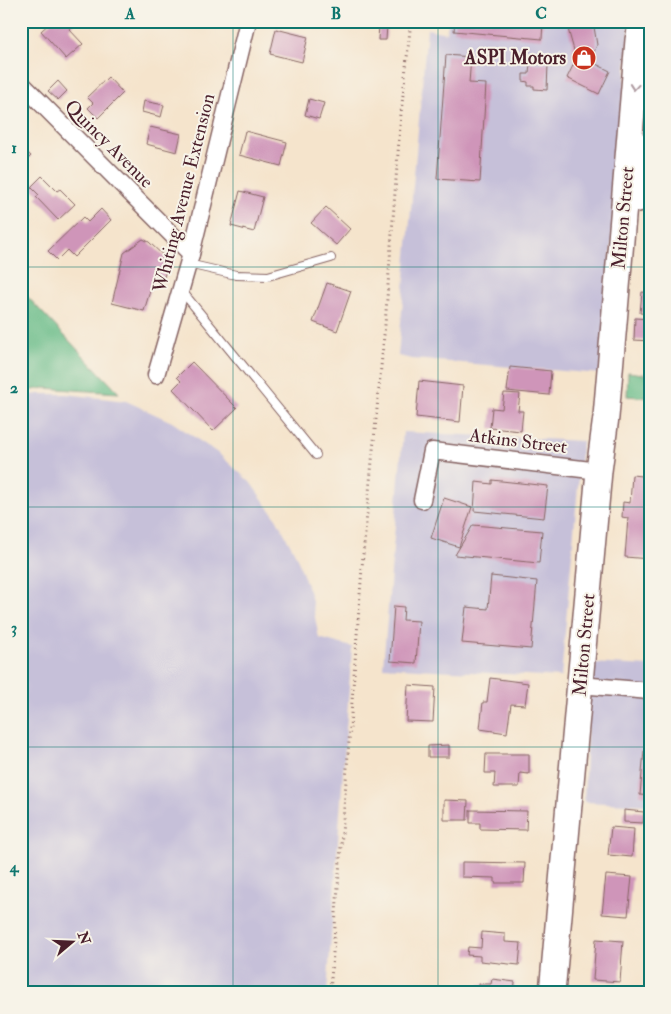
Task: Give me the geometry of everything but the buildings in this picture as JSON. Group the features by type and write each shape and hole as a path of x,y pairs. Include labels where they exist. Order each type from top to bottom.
{"main road":[{"name":"Milton Street","path":"552,993 606,417 638,40 642,21"},
{"name":"Milton Street","path":"616,296 650,144"}],"street":[{"name":"Whiting Avenue Extension","path":"156,375 181,290 248,21"},
{"name":"Quincy Avenue","path":"21,83 189,259"},
{"name":"Atkins Street","path":"422,500 432,451 600,471"},
{"path":"580,685 650,691"}],"lane":[{"path":"189,259 236,275 268,276 330,258"},
{"path":"181,290 316,455"}],"path":[{"path":"330,993 363,555 385,325 401,113 411,21"}],"shaded area":[{"path":"449,21 630,21 601,374 412,359 398,356 427,29 446,33"},
{"path":"66,394 126,401 172,422 219,454 250,482 276,518 296,555 311,597 319,638 352,647 327,993 21,993 21,396"},
{"path":"403,432 582,441 561,677 383,667"},
{"path":"590,663 650,666 650,805 584,802"}],"green space":[{"path":"21,290 119,393 44,388 21,392"},
{"path":"628,372 650,375 650,398 627,396"}],"place":[{"name":"ASPI Motors","path":"584,58"}]}
